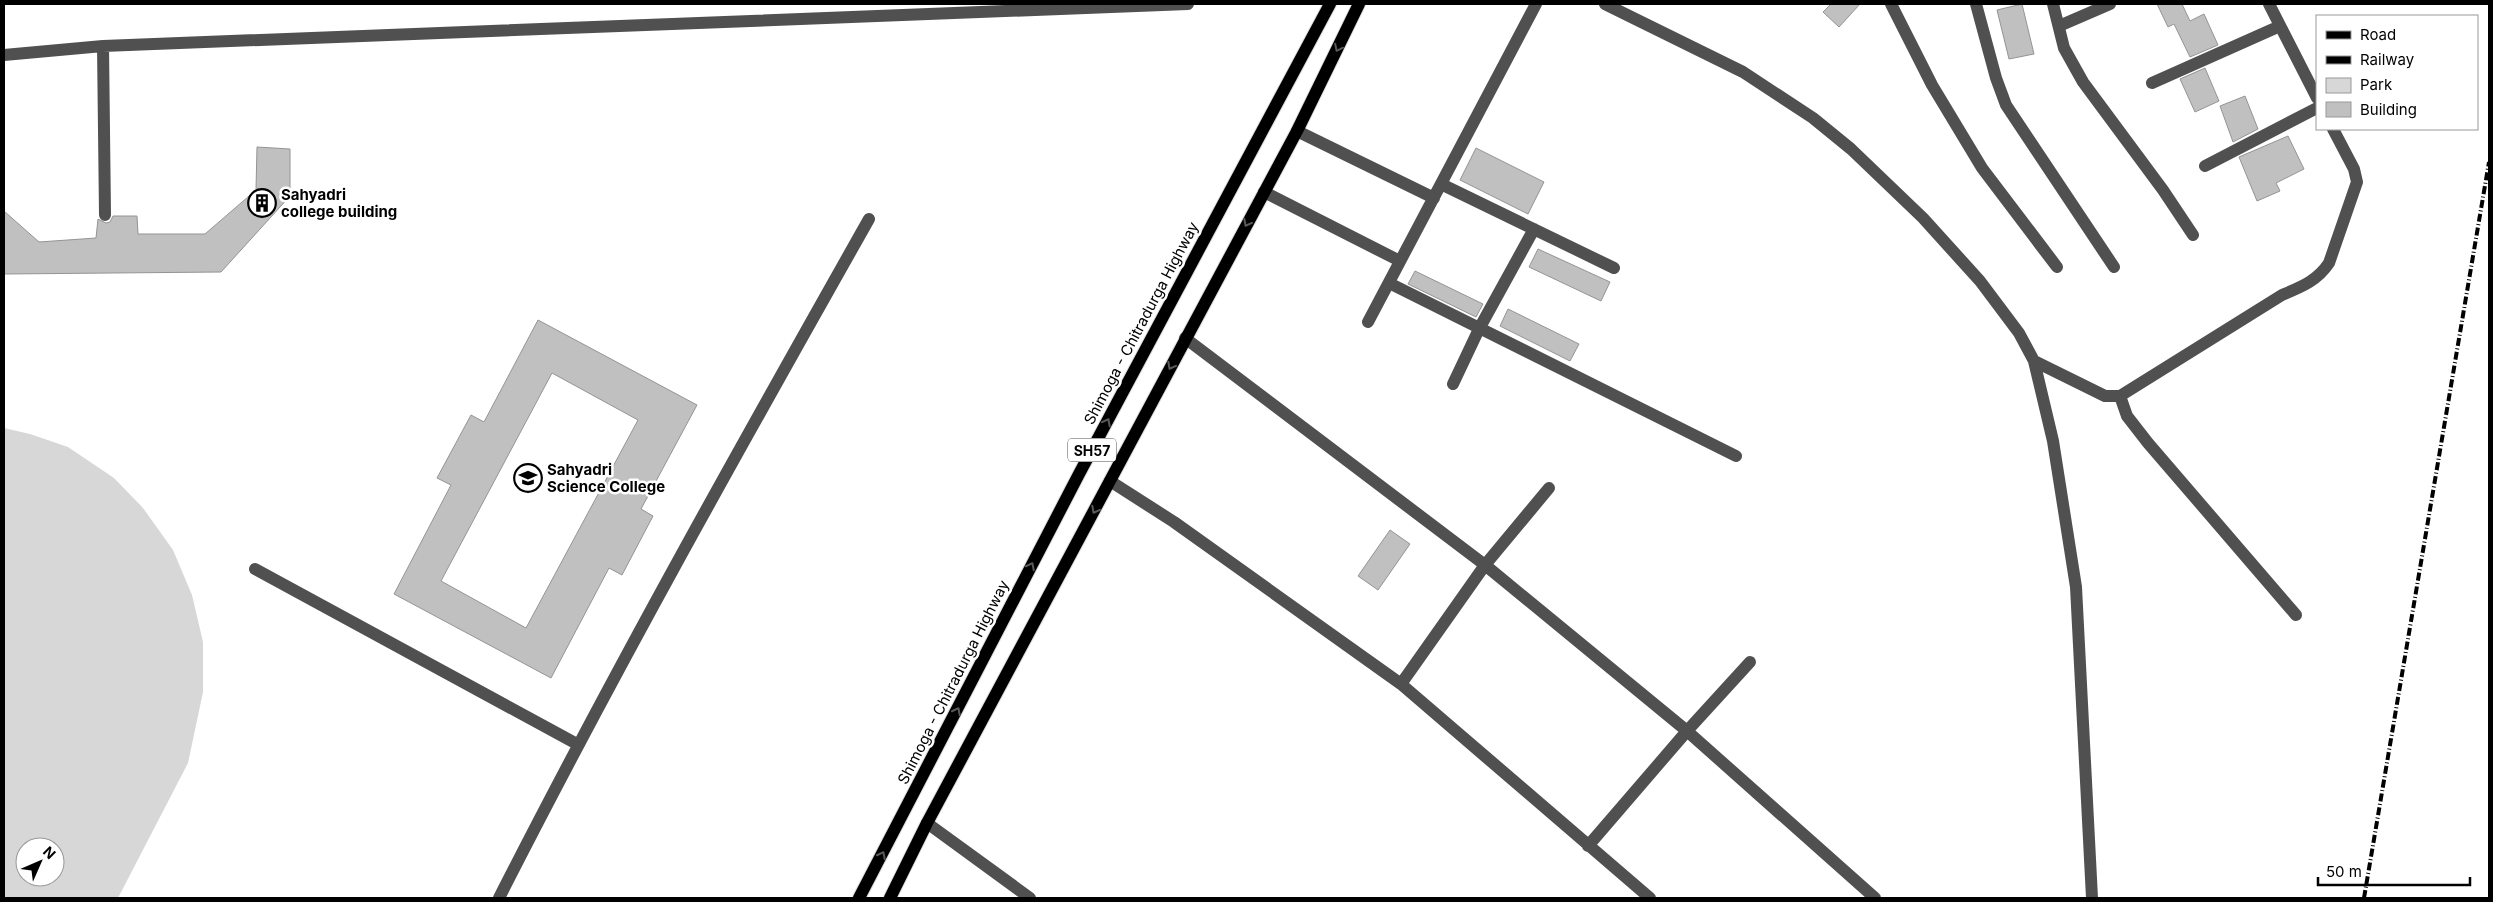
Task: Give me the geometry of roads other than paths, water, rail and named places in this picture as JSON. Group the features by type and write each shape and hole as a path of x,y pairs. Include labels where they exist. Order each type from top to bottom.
{"main road":[{"name":"Shimoga - Chitradurga Highway","path":"859,898 1079,474 1330,4"},
{"name":"SH57","path":"890,898 927,823 1297,131 1359,4"}],"street":[{"path":"4,55 103,46 1188,4"},
{"path":"1368,322 1536,4"},
{"path":"1605,4 1743,72 1813,118 1852,149 1923,218 1980,281 2018,332 2034,361 2053,441 2076,587 2092,898"},
{"path":"1891,4 1932,85 1982,168 2057,266"},
{"path":"1976,4 1996,78 2006,105 2114,266"},
{"path":"2053,4 2064,48 2083,82 2193,235"},
{"path":"2059,26 2110,4"},
{"path":"2269,4 2316,96"},
{"path":"2152,84 2280,26"},
{"path":"103,46 105,215"},
{"path":"2205,166 2316,109"},
{"path":"2034,361 2105,396 2120,396 2282,296 2310,283 2321,274 2329,263 2357,182 2354,169 2334,130"},
{"path":"1297,131 1434,198"},
{"path":"1441,184 1614,268"},
{"path":"1264,192 1400,261"},
{"path":"502,897 577,744 696,524 868,219"},
{"path":"1453,384 1479,328 1534,229"},
{"path":"1389,283 1736,456"},
{"path":"1185,338 1485,565 1687,731 1876,898"},
{"path":"2120,396 2128,416 2148,443 2296,616"},
{"path":"1110,481 1174,522 1401,684 1650,898"},
{"path":"1401,684 1485,565 1549,488"},
{"path":"255,569 577,744"},
{"path":"1588,846 1687,731 1750,662"},
{"path":"927,823 1030,898"}],"railway":[{"path":"2364,898 2489,162"}],"place":[{"name":"Sahyadri college building","path":"262,203"},
{"name":"Sahyadri Science College","path":"528,478"}]}
